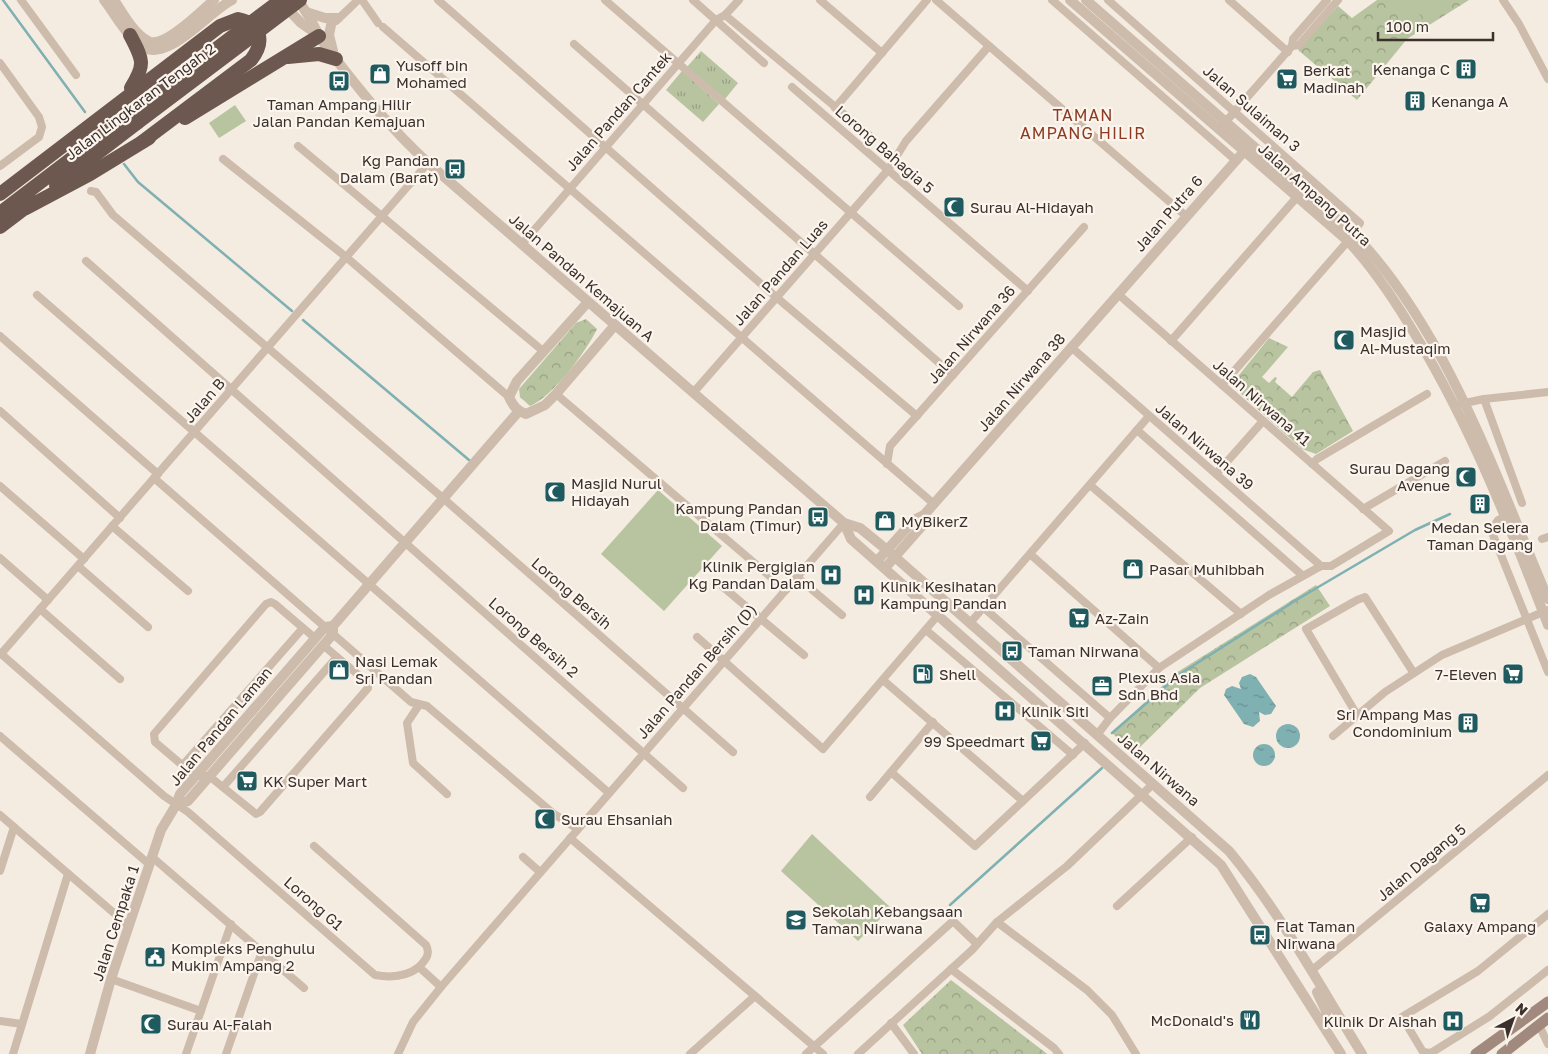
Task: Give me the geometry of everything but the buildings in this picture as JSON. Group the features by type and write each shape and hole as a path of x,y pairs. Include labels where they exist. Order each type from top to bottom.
{"highway":[{"name":"Jalan Lingkaran Tengah 2","path":"0,227 26,208 281,0"},
{"name":"Jalan Lingkaran Tengah 2","path":"0,213 134,118 303,6"},
{"path":"0,194 125,97 229,21 238,19 246,21 257,31 260,39 259,47 250,60 142,142"},
{"path":"125,97 141,72 143,64 141,56 130,36"},
{"path":"26,208 90,174 205,107 319,36"},
{"path":"284,57 320,54 336,59"}],"main road":[{"path":"1476,1054 1548,1002"},
{"path":"1502,1054 1544,1022"}],"street":[{"path":"21,0 76,75"},
{"path":"104,0 130,36 141,46 150,50 162,50 176,43 221,6 232,0"},
{"path":"114,0 136,31 148,41 159,43 170,37 214,0"},
{"name":"Jalan Pandan Kemajuan A","path":"276,0 292,12 301,23 319,36"},
{"name":"Jalan Pandan Kemajuan A","path":"296,0 303,6 319,36 336,59 394,132 844,523 860,528 891,554"},
{"path":"319,36 360,0 381,25 740,339 934,504"},
{"path":"438,0 607,146 776,297 917,416"},
{"path":"605,0 959,306"},
{"path":"693,0 764,63"},
{"name":"Jalan Pandan Cantek","path":"522,244 677,63 716,20 739,0"},
{"path":"820,0 882,53"},
{"path":"835,108 927,0"},
{"path":"936,0 1186,216"},
{"path":"1052,0 1233,158"},
{"name":"Jalan Ampang Putra","path":"1070,0 1223,126"},
{"name":"Jalan Ampang Putra","path":"1086,0 1297,197 1351,237"},
{"name":"Jalan Sulaiman 3","path":"1108,0 1358,219 1360,224 1351,237"},
{"path":"1229,0 1290,49"},
{"path":"1223,126 1290,49 1293,39 1327,0"},
{"path":"1290,49 1299,45 1338,0"},
{"path":"1503,0 1519,24 1548,79"},
{"path":"303,6 324,18 335,21"},
{"path":"725,14 869,135"},
{"path":"335,21 329,35 336,59"},
{"path":"574,44 953,375"},
{"name":"Jalan Pandan Luas","path":"693,393 888,170 906,141 989,46"},
{"path":"0,63 39,117 42,127 39,137 0,166"},
{"name":"Lorong Bahagia 5","path":"792,87 1028,291"},
{"path":"298,146 543,351"},
{"name":"Jalan Ampang Putra","path":"1245,147 1351,237 1394,298 1460,404 1508,515 1548,599"},
{"name":"Jalan Putra 6","path":"1218,178 1226,174 1245,147"},
{"name":"Jalan Putra 6","path":"1140,268 1218,178 1221,171 1245,147"},
{"path":"222,159 346,257 509,397 519,412 526,414 533,412 556,394 615,325"},
{"name":"Jalan B","path":"0,654 428,163"},
{"name":"Lorong Bersih","path":"91,191 96,192 113,215 444,499 733,752"},
{"path":"1172,341 1297,197"},
{"name":"Jalan Nirwana 36","path":"887,464 890,446 1084,227"},
{"path":"1222,385 1351,237"},
{"name":"Lorong Bersih 2","path":"86,261 683,788"},
{"name":"Jalan Nirwana 38","path":"881,565 900,544 922,526 924,515 1140,268"},
{"name":"Jalan Nirwana 41","path":"1118,294 1389,531 1330,566 1321,566"},
{"path":"37,295 195,430 610,793"},
{"path":"509,397 516,381 588,302"},
{"path":"0,336 411,702 427,706 554,814 578,828"},
{"name":"Jalan Nirwana 39","path":"1071,347 1321,566"},
{"path":"1460,404 1484,398 1548,392"},
{"path":"556,394 786,590"},
{"path":"1312,464 1317,459 1427,394"},
{"path":"1484,398 1522,503"},
{"path":"0,411 120,518"},
{"name":"Jalan Pandan Laman","path":"176,805 188,801 330,629 519,412"},
{"path":"970,624 1149,416"},
{"path":"1216,474 1263,421"},
{"path":"1137,430 1302,575"},
{"path":"1363,509 1444,461"},
{"path":"1090,485 1241,614"},
{"path":"0,486 84,559"},
{"path":"1508,515 1498,520 1491,530 1548,672"},
{"name":"Jalan Ampang Putra","path":"1508,515 1545,611 1548,625"},
{"name":"Jalan Pandan Kemajuan A","path":"844,523 851,539 881,565"},
{"name":"Jalan Pandan Bersih (D)","path":"398,1054 413,1022 441,987 844,523"},
{"path":"112,526 188,591"},
{"path":"876,541 900,544 904,565"},
{"name":"Jalan Nirwana","path":"891,554 1213,836 1243,868 1318,981 1362,1054"},
{"path":"1030,554 1159,668"},
{"path":"0,558 48,600"},
{"name":"Jalan Nirwana","path":"881,565 1192,837 1221,865 1341,1054"},
{"path":"78,566 148,626"},
{"path":"1097,735 1110,718 1159,668 1302,575 1321,566"},
{"path":"797,577 842,615"},
{"path":"723,587 804,655"},
{"path":"1357,715 1306,629 1356,600 1365,597 1413,672"},
{"path":"270,602 276,604 319,642 368,683 368,688 256,814 209,776 195,776 155,742 154,734 266,604 270,602"},
{"path":"984,608 1110,718"},
{"path":"40,609 120,679"},
{"path":"1333,736 1413,672 1442,655 1545,611"},
{"path":"697,637 823,749 939,614"},
{"path":"183,765 303,628"},
{"path":"926,630 1073,755"},
{"name":"Jalan Pandan Laman","path":"176,805 180,794 195,776 319,642"},
{"name":"Lorong G1","path":"0,654 176,805 188,812 375,974 384,977 401,976 411,973 419,967"},
{"path":"222,787 337,657"},
{"path":"883,680 1024,801"},
{"path":"419,704 407,723 412,759 416,766 447,794"},
{"path":"870,797 932,722"},
{"path":"0,736 151,861 231,924 304,988"},
{"path":"891,772 975,846 1085,743"},
{"name":"Jalan Dagang 5","path":"1311,971 1548,775"},
{"path":"858,1054 951,969 997,922 1066,866 1153,784"},
{"name":"Jalan Cempaka 1","path":"90,1054 111,979 161,830 176,805"},
{"path":"0,815 129,926"},
{"path":"0,870 14,827"},
{"path":"1117,906 1192,837"},
{"path":"570,838 822,1054"},
{"path":"314,846 426,945 429,950 428,956 419,967 441,987"},
{"path":"523,857 540,872"},
{"path":"1230,878 1243,868"},
{"path":"12,1054 68,874"},
{"path":"1548,914 1478,971 1402,1017 1423,1052 1431,1053 1490,1016 1548,970"},
{"path":"806,1054 953,921 977,944"},
{"path":"997,922 1087,990 1112,1015 1136,1054"},
{"path":"186,1054 231,924"},
{"path":"226,1054 262,951"},
{"path":"951,969 1054,1048 1059,1054"},
{"path":"111,979 201,1011"},
{"path":"1318,981 1317,992 1326,1011 1326,1017 1321,1021"},
{"path":"690,1054 754,996"},
{"path":"0,1021 22,1024"},
{"path":"1544,1022 1548,1044"},
{"path":"891,1023 914,1054"}],"green space":[{"path":"1377,0 1469,0 1407,39 1357,100 1298,50 1338,6 1352,18"},
{"path":"1408,0 1422,18 1405,28 1393,9"},
{"path":"1420,0 1451,0 1428,14"},
{"path":"701,51 738,83 725,99 687,67"},
{"path":"682,71 719,104 703,122 666,90"},
{"path":"235,105 246,121 219,138 209,123"},
{"path":"586,319 597,329 592,339 568,372 549,393 530,406 520,397 519,389 576,323"},
{"path":"1269,338 1288,347 1262,377 1269,383 1275,377 1277,378 1275,382 1292,397 1313,372 1320,370 1353,431 1316,454 1302,449 1231,385"},
{"path":"658,490 722,546 664,611 601,554"},
{"path":"1316,585 1330,606 1200,688 1134,753 1112,733 1176,673"},
{"path":"812,834 891,908 858,941 781,871"},
{"path":"951,980 1047,1054 922,1054 903,1025"}],"water":[{"path":"1250,674 1256,677 1276,706 1271,714 1265,715 1259,712 1260,721 1253,727 1244,724 1224,695 1226,689 1232,686 1241,689 1239,683 1242,677"},
{"path":"1288,724 1296,728 1300,736 1296,744 1288,748 1280,744 1276,736 1280,728"},
{"path":"1260,744 1268,744 1275,751 1275,759 1268,766 1260,766 1253,759 1253,751"}],"waterway":[{"path":"3,0 85,112"},
{"path":"124,164 138,182 292,311"},
{"path":"303,320 469,460"},
{"path":"1112,733 1180,674 1298,599 1415,530 1450,514"},
{"path":"950,905 1102,768"}],"place":[{"name":"Kenanga C","path":"1466,69"},
{"name":"Yusoff bin Mohamed","path":"380,74"},
{"name":"Berkat Madinah","path":"1287,79"},
{"name":"Taman Ampang Hilir Jalan Pandan Kemajuan","path":"339,81"},
{"name":"Kenanga A","path":"1415,101"},
{"name":"Kg Pandan Dalam (Barat)","path":"455,169"},
{"name":"Surau Al-Hidayah","path":"954,207"},
{"name":"Masjid Al-Mustaqim","path":"1344,340"},
{"name":"Surau Dagang Avenue","path":"1466,477"},
{"name":"Masjid Nurul Hidayah","path":"555,492"},
{"name":"Medan Selera Taman Dagang","path":"1480,504"},
{"name":"Kampung Pandan Dalam (Timur)","path":"818,517"},
{"name":"MyBikerZ","path":"885,521"},
{"name":"Pasar Muhibbah","path":"1133,569"},
{"name":"Klinik Pergigian Kg Pandan Dalam","path":"831,575"},
{"name":"Klinik Kesihatan Kampung Pandan","path":"864,595"},
{"name":"Az-Zain","path":"1079,618"},
{"name":"Taman Nirwana","path":"1012,651"},
{"name":"Nasi Lemak Sri Pandan","path":"339,670"},
{"name":"Shell","path":"923,674"},
{"name":"7-Eleven","path":"1513,674"},
{"name":"Plexus Asia Sdn Bhd","path":"1102,686"},
{"name":"Klinik Siti","path":"1005,711"},
{"name":"Sri Ampang Mas Condominium","path":"1468,723"},
{"name":"99 Speedmart","path":"1041,741"},
{"name":"KK Super Mart","path":"247,781"},
{"name":"Surau Ehsaniah","path":"545,819"},
{"name":"Galaxy Ampang","path":"1480,903"},
{"name":"Sekolah Kebangsaan Taman Nirwana","path":"796,920"},
{"name":"Flat Taman Nirwana","path":"1260,935"},
{"name":"Kompleks Penghulu Mukim Ampang 2","path":"155,957"},
{"name":"McDonald's","path":"1250,1020"},
{"name":"Klinik Dr Aishah","path":"1453,1021"},
{"name":"Surau Al-Falah","path":"151,1024"}],"district":[{"name":"TAMAN AMPANG HILIR","path":"1083,124"}]}
